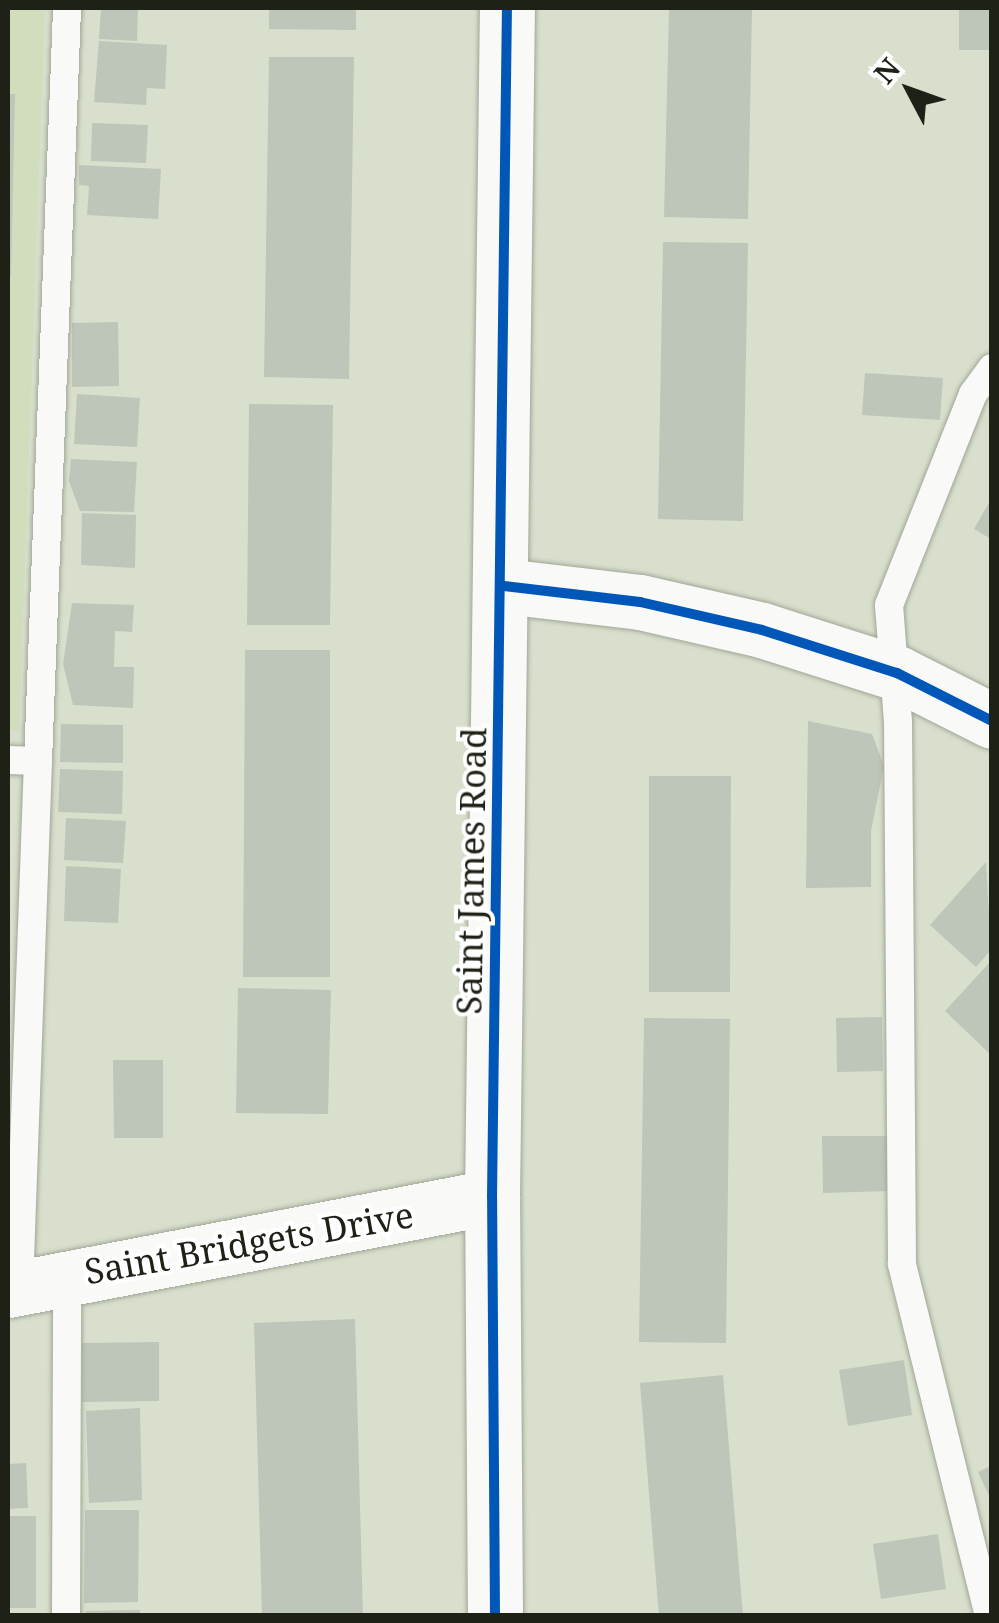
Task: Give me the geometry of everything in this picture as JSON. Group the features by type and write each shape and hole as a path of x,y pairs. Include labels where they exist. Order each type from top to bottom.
{"street":[{"name":"Saint James Road","path":"494,1616 492,1197 504,586 507,8"},
{"path":"504,586 640,602 762,630 897,673 992,721"},
{"name":"Saint Bridgets Drive","path":"32,1285 492,1197"}],"lane":[{"path":"66,1616 32,1285 38,760 67,8"},
{"path":"989,1616 902,1264 897,673 889,604 973,394 992,368"},
{"path":"8,760 38,760"}],"shaded area":[{"path":"8,8 45,8 19,730 8,731"}],"building":[{"path":"101,8 138,8 137,41 99,39"},
{"path":"269,8 356,8 356,30 269,29"},
{"path":"669,8 752,8 748,219 664,217"},
{"path":"959,8 991,8 991,50 959,50"},
{"path":"99,41 167,45 165,89 147,88 146,105 94,102"},
{"path":"269,57 354,57 349,379 264,377"},
{"path":"8,94 15,94 11,277 8,277"},
{"path":"92,123 148,125 146,163 91,161"},
{"path":"79,165 161,169 158,219 87,215 89,186 79,185"},
{"path":"663,242 748,243 743,521 658,519"},
{"path":"118,322 119,386 72,387 72,323"},
{"path":"865,373 943,378 940,420 862,415"},
{"path":"77,394 140,398 137,447 74,444"},
{"path":"249,404 333,405 330,625 247,625"},
{"path":"71,459 137,462 134,512 80,511 69,481"},
{"path":"991,499 991,539 974,529"},
{"path":"82,513 136,515 135,568 81,565"},
{"path":"72,603 134,605 132,632 115,631 114,667 134,667 133,708 73,705 63,664"},
{"path":"245,650 330,650 330,977 243,977"},
{"path":"808,721 872,734 884,766 871,831 871,887 806,888"},
{"path":"61,724 123,725 123,763 60,762"},
{"path":"60,769 123,771 122,814 58,812"},
{"path":"649,776 731,776 730,992 649,992"},
{"path":"66,818 126,821 123,863 64,860"},
{"path":"986,862 991,950 976,967 930,925"},
{"path":"66,866 121,869 118,923 64,921"},
{"path":"991,961 991,1055 945,1011"},
{"path":"238,988 331,990 328,1114 236,1113"},
{"path":"882,1017 883,1071 837,1072 836,1018"},
{"path":"644,1018 730,1019 726,1343 639,1342"},
{"path":"113,1060 163,1060 163,1138 114,1138"},
{"path":"822,1136 887,1136 888,1191 823,1193"},
{"path":"355,1319 363,1616 262,1616 254,1323"},
{"path":"159,1342 159,1401 82,1402 82,1343"},
{"path":"904,1360 912,1415 848,1426 839,1370"},
{"path":"723,1375 743,1616 659,1616 640,1383"},
{"path":"140,1408 142,1500 89,1503 86,1411"},
{"path":"26,1463 28,1508 8,1509 8,1464"},
{"path":"991,1466 991,1500 978,1472"},
{"path":"85,1510 139,1510 138,1602 84,1603"},
{"path":"8,1516 36,1516 36,1608 8,1608"},
{"path":"938,1534 946,1589 881,1599 873,1544"},
{"path":"140,1610 140,1616 86,1616 86,1611"}],"cycle path":[{"path":"495,1616 492,1197 507,8"},
{"path":"504,586 640,602 762,630 897,673 992,721"}]}
